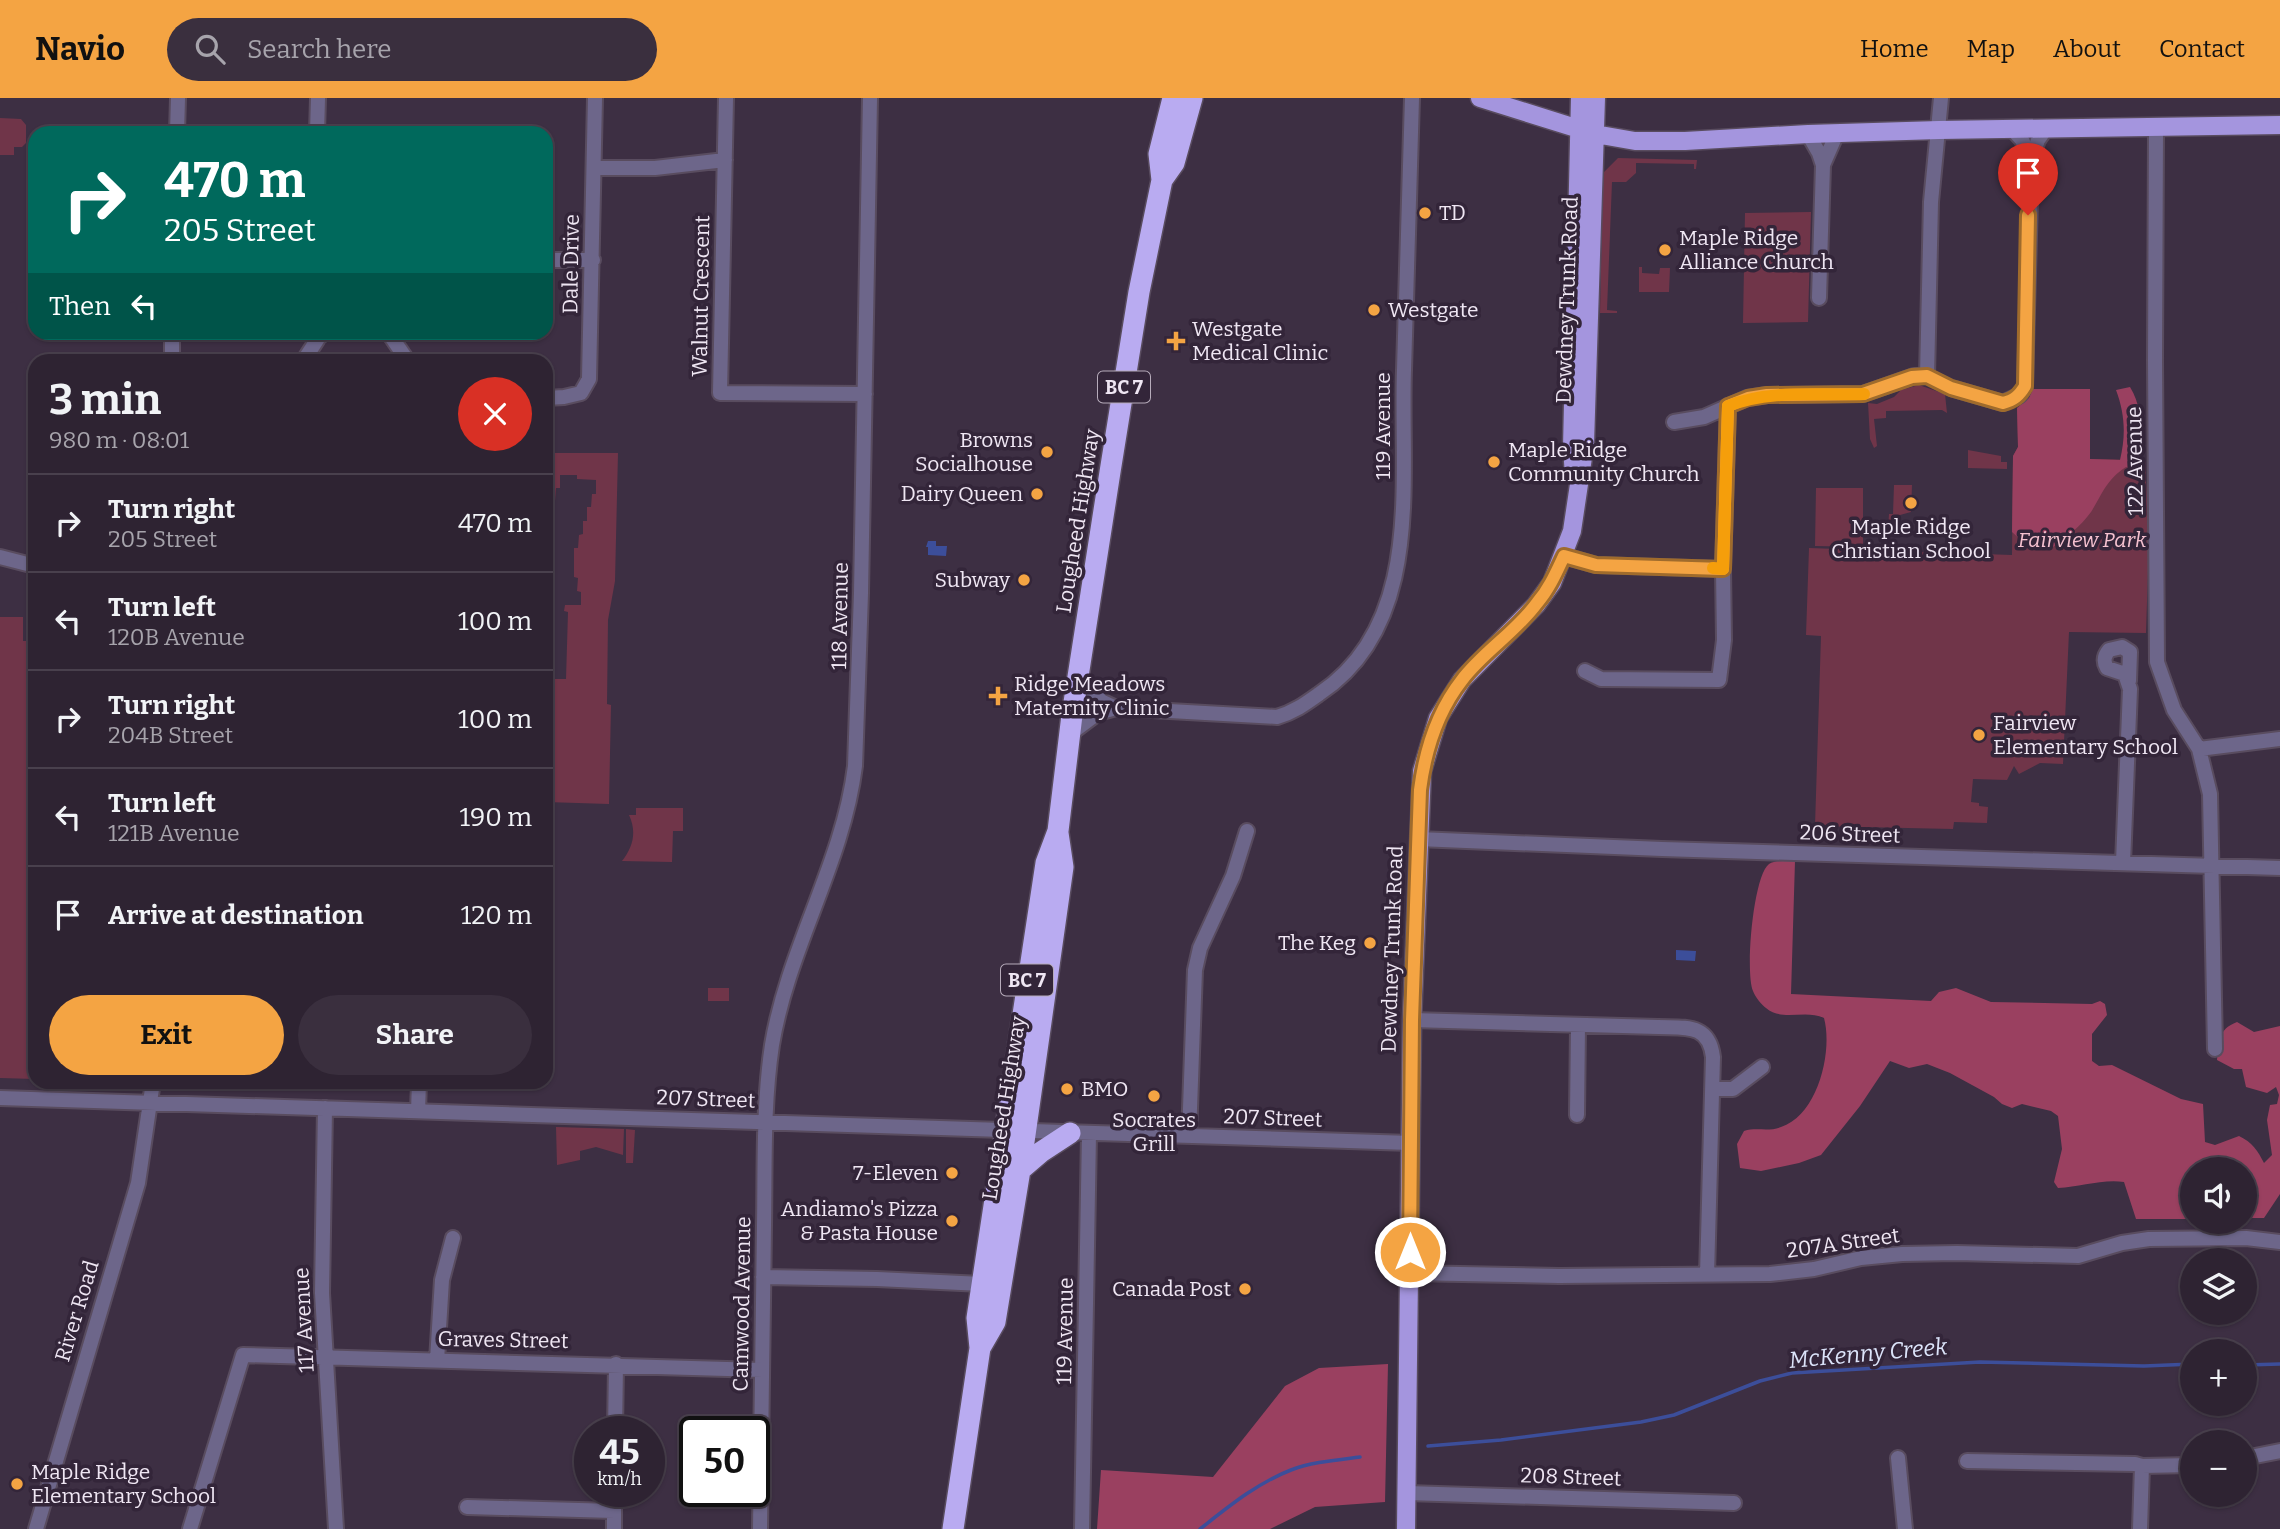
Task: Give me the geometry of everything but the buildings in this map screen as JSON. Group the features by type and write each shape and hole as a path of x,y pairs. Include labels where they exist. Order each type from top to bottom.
{"highway":[{"name":"Lougheed Highway","path":"953,1529 980,1348 977,1318 982,1284 1015,1131 1046,863 1058,831 1079,674 1139,292 1162,180 1159,154 1173,98"},
{"name":"Lougheed Highway","path":"1162,180 1174,163 1192,98"},
{"name":"Lougheed Highway","path":"980,1348 995,1322 1020,1170 1015,1131"},
{"path":"1020,1170 1041,1152 1080,1134"}],"main road":[{"path":"1480,98 1587,132 1650,142 1939,130 2280,125"},
{"name":"Dewdney Trunk Road","path":"1406,1529 1412,1020 1422,771 1438,718 1462,680 1536,605 1552,583 1572,531 1586,444 1587,132 1580,98"},
{"name":"Dewdney Trunk Road","path":"1587,132 1596,98"}],"street":[{"path":"177,126 178,98"},
{"path":"317,126 318,98"},
{"name":"Dale Drive","path":"553,398 580,393 589,379 595,98"},
{"name":"Walnut Crescent","path":"726,98 720,393 864,394"},
{"name":"118 Avenue","path":"766,1122 772,1047 784,989 839,840 852,790 859,698 870,98"},
{"name":"119 Avenue","path":"1116,708 1277,717 1292,713 1331,687 1364,652 1380,621 1398,561 1403,505 1403,389 1412,98"},
{"path":"1927,376 1931,202 1941,98"},
{"name":"122 Avenue","path":"2156,128 2158,662 2174,710 2199,749 2210,794 2215,1049"},
{"path":"2013,130 2020,137 2031,161"},
{"path":"1674,422 1704,417 1748,398 1767,395 1863,394 1912,377 1927,376 1951,388 2003,403 2020,395 2025,386 2031,161 2038,140 2045,130"},
{"path":"1823,165 1837,133"},
{"path":"1808,134 1823,165 1819,298"},
{"path":"594,168 655,168 725,160"},
{"path":"553,260 593,260"},
{"path":"1585,671 1601,679 1719,680 1724,640 1723,569 1728,406"},
{"path":"1564,556 1596,565 1723,569"},
{"path":"0,557 28,564"},
{"path":"1079,674 1101,701 1116,708"},
{"path":"2123,863 2129,681"},
{"path":"1070,734 1098,713 1116,708"},
{"path":"2199,749 2280,739"},
{"path":"1189,1136 1195,970 1200,948 1233,876 1247,831"},
{"name":"206 Street","path":"1418,839 2280,868"},
{"path":"1412,1020 1690,1028 1705,1035 1712,1048 1707,1275"},
{"path":"1577,1115 1578,1025"},
{"path":"1712,1088 1733,1089 1762,1067"},
{"name":"River Road","path":"36,1529 138,1183 152,1089"},
{"path":"418,1111 419,1089"},
{"name":"207 Street","path":"0,1098 1411,1143"},
{"name":"117 Avenue","path":"325,1108 322,1264 337,1529"},
{"name":"Camwood Avenue","path":"760,1529 766,1122"},
{"name":"119 Avenue","path":"1080,1134 1082,1529"},
{"name":"207A Street","path":"1409,1273 1559,1276 1780,1273 1861,1258 1926,1253 2078,1256 2122,1243 2149,1239 2238,1237 2280,1242"},
{"path":"438,1360 442,1280 453,1238"},
{"path":"763,1277 982,1284"},
{"name":"Graves Street","path":"190,1529 243,1355 762,1370"},
{"path":"615,1416 617,1364"},
{"path":"2257,1456 2280,1451"},
{"path":"1898,1458 1905,1529"},
{"path":"1967,1461 2180,1465"},
{"path":"2140,1529 2142,1466"},
{"name":"208 Street","path":"1407,1493 1734,1503"},
{"path":"467,1507 614,1511"},
{"path":"614,1507 614,1529"}],"green space":[{"path":"0,118 21,119 26,125 26,143 22,147 14,147 14,155 0,155"},
{"path":"1618,158 1697,160 1696,169 1694,164 1636,163 1636,173 1626,182 1612,182 1607,310 1617,313 1600,313 1603,173"},
{"path":"1811,212 1808,322 1743,323 1745,213"},
{"path":"1639,267 1642,267 1642,273 1659,274 1660,268 1670,268 1669,292 1639,292"},
{"path":"1919,385 1945,394 1947,413 1942,410 1886,411 1886,418 1874,419 1877,446 1874,448 1870,439 1868,403 1877,404 1894,397 1901,390"},
{"name":"Fairview Park","path":"2033,389 2090,389 2090,459 2145,460 2149,540 2146,633 2069,632 2063,764 2040,763 2019,774 2014,766 2007,780 1973,779 1971,802 1988,807 1987,823 1954,822 1953,829 1815,826 1821,636 1806,635 1809,548 2012,555 2013,456 2018,447 2017,408 2029,398"},
{"path":"1968,450 2001,456 2001,462 2007,462 2007,469 1968,468"},
{"path":"553,453 618,453 615,581 608,620 607,704 611,705 609,804 553,802 553,679 566,679 568,612 564,611 565,605 581,605 581,592 577,591 578,578 574,577 574,548 578,548 579,535 583,534 583,521 587,521 587,507 591,507 592,494 596,494 596,480 577,479 577,475 560,475 560,488 556,488 555,501"},
{"path":"1894,485 1912,485 1911,512 1900,515 1900,529 1888,529 1889,514 1893,514"},
{"path":"1816,488 1863,488 1863,547 1815,546"},
{"path":"0,617 23,617 23,641 28,641 28,1079 0,1078"},
{"path":"636,808 683,808 683,831 673,831 672,862 622,861 633,839 629,815 636,815"},
{"path":"708,988 729,988 729,1001 708,1001"},
{"path":"556,1127 624,1129 623,1155 596,1147 580,1151 580,1160 557,1165"},
{"path":"626,1129 635,1130 633,1163 626,1163"}],"shaded area":[{"path":"2130,387 2140,417 2141,470 2126,467 2119,472 2109,482 2083,522 2053,547 2022,541 2012,532 2013,456 2018,447 2017,408 2029,398 2033,389 2090,389 2090,459 2120,460 2124,425 2116,390"},
{"path":"1795,861 1791,994 1931,1001 1939,992 1956,988 1991,1002 2092,1004 2100,1001 2105,1004 2107,1015 2092,1034 2092,1061 2099,1066 2112,1065 2181,1099 2203,1104 2205,1142 2215,1145 2239,1136 2254,1147 2264,1163 2272,1155 2267,1120 2270,1105 2277,1104 2279,1095 2276,1087 2267,1093 2246,1087 2242,1069 2234,1069 2217,1060 2218,1047 2226,1028 2237,1022 2254,1032 2280,1026 2280,1194 2264,1218 2257,1218 2257,1157 2180,1157 2180,1219 2136,1219 2124,1182 2058,1188 2054,1182 2062,1149 2058,1116 2051,1111 2022,1104 2012,1108 1950,1073 1927,1064 1909,1068 1890,1061 1860,1106 1821,1155 1761,1171 1740,1168 1737,1144 1744,1131 1781,1127 1794,1120 1805,1110 1813,1096 1824,1064 1824,1018 1772,1012 1764,1007 1753,991 1750,946 1759,886 1763,872 1769,864"},
{"path":"1388,1364 1385,1502 1315,1507 1270,1529 1097,1529 1101,1470 1213,1477 1285,1386 1319,1368"}],"water":[{"path":"928,541 936,541 936,546 947,546 946,556 928,555"},
{"path":"1676,950 1696,951 1695,961 1676,960"}],"waterway":[{"name":"McKenny Creek","path":"1428,1446 1501,1440 1641,1422 1674,1415 1760,1381 1792,1373 1980,1362 2180,1365"},
{"name":"McKenny Creek","path":"2257,1365 2280,1364"},
{"name":"McKenny Creek","path":"1200,1529 1243,1496 1278,1475 1307,1465 1360,1457"}],"slow traffic":[{"path":"1713,568 1723,569 1728,406 1748,398 1767,395 1864,394"}],"place":[{"name":"TD","path":"1425,213"},
{"name":"Maple Ridge Alliance Church","path":"1665,250"},
{"name":"Westgate","path":"1374,310"},
{"name":"Westgate Medical Clinic","path":"1176,341"},
{"name":"Browns Socialhouse","path":"1047,452"},
{"name":"Maple Ridge Community Church","path":"1494,462"},
{"name":"Dairy Queen","path":"1037,494"},
{"name":"Maple Ridge Christian School","path":"1911,503"},
{"name":"Subway","path":"1024,580"},
{"name":"Ridge Meadows Maternity Clinic","path":"998,696"},
{"name":"Fairview Elementary School","path":"1979,735"},
{"name":"The Keg","path":"1370,943"},
{"name":"BMO","path":"1067,1089"},
{"name":"Socrates Grill","path":"1154,1096"},
{"name":"7-Eleven","path":"952,1173"},
{"name":"Andiamo's Pizza & Pasta House","path":"952,1221"},
{"name":"Canada Post","path":"1245,1289"},
{"name":"Maple Ridge Elementary School","path":"17,1484"}],"route":[{"path":"1410,1252 1412,1020 1420,790 1422,771 1438,718 1462,680 1536,605 1552,583 1564,556 1596,565 1723,569 1728,406 1748,398 1767,395 1863,394 1912,377 1927,376 1951,388 2003,403 2020,395 2025,386 2028,215"}]}
